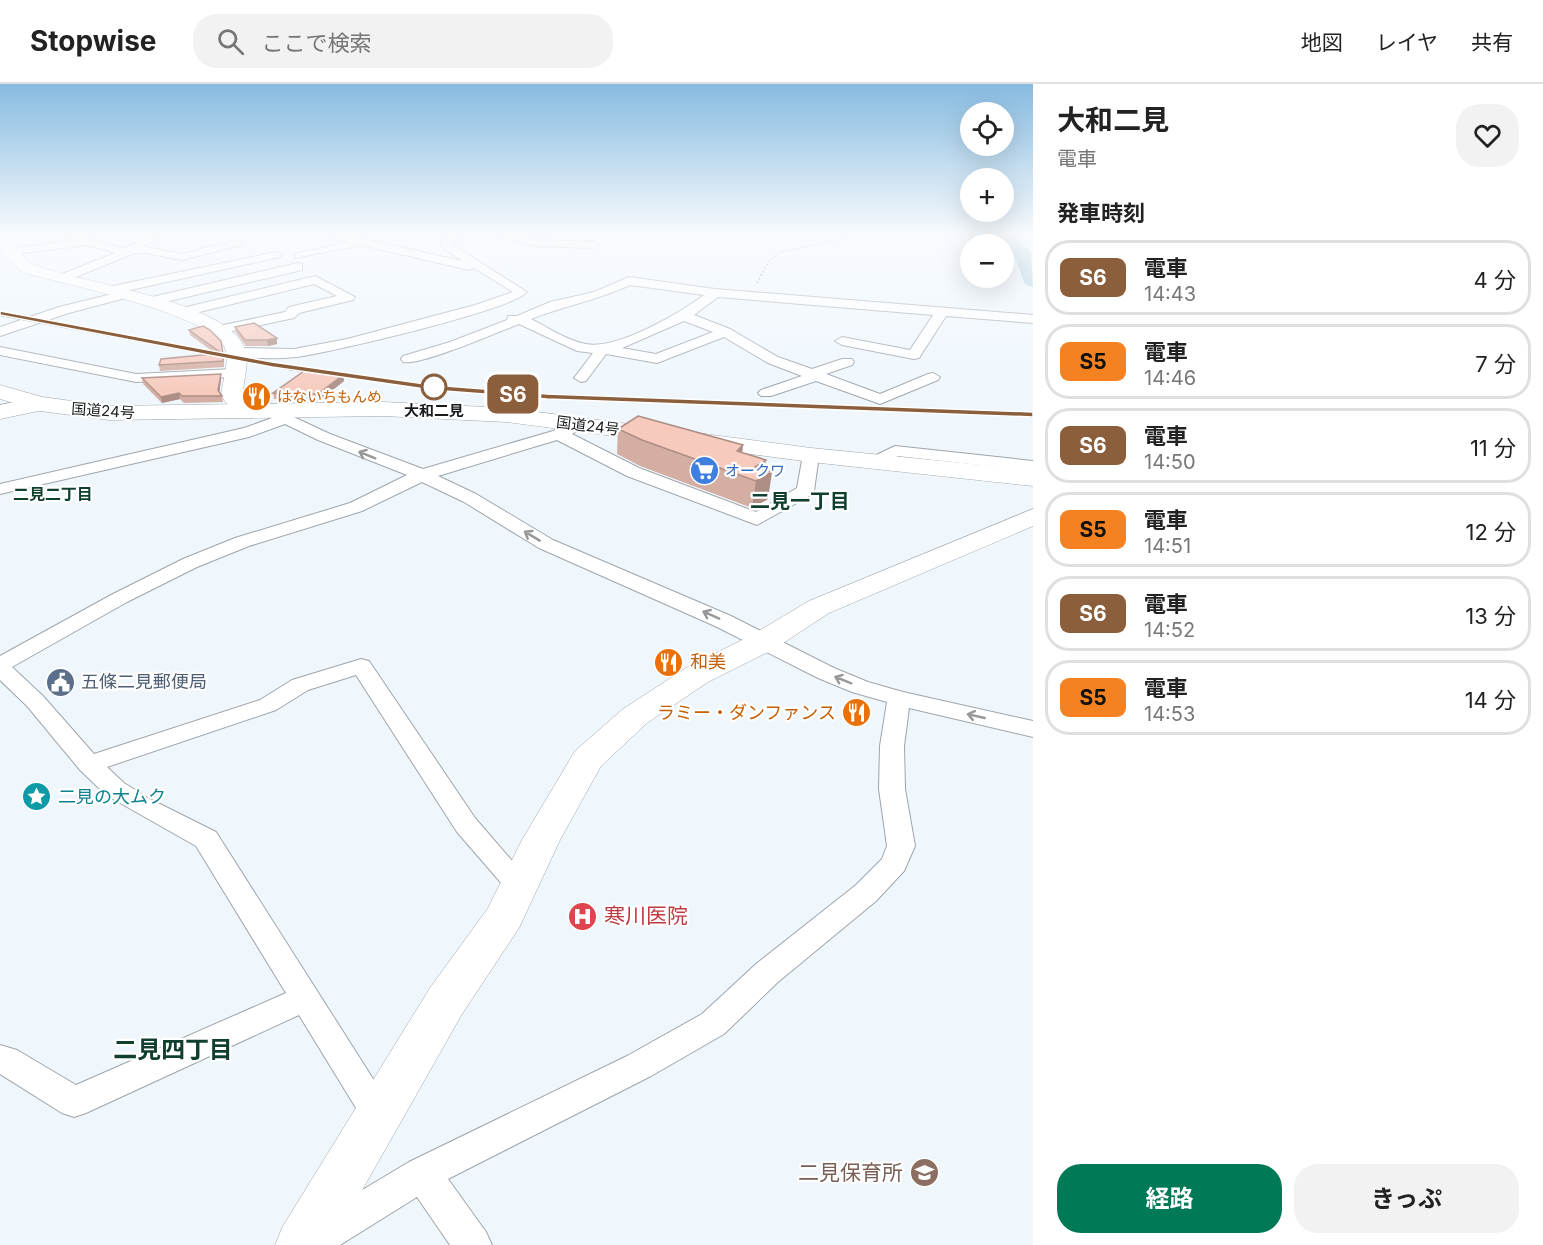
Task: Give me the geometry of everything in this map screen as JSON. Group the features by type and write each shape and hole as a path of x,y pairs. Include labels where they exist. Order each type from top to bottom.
{"highway":[{"name":"国道24号","path":"0,393 40,404 109,413 268,414 383,409 507,415 569,429 1033,478"}],"street":[{"path":"118,289 219,330 232,342 237,352 232,396 268,414 422,475 470,498 546,544 627,578 826,673 860,687 899,698 1033,729"},
{"path":"0,332 126,289"},
{"path":"148,302 195,289"},
{"path":"179,313 277,289"},
{"path":"219,330 289,315 294,310 349,297 333,289"},
{"path":"237,352 294,353 422,325 514,297 521,292 516,289"},
{"path":"408,359 455,345 555,305 598,295 611,289"},
{"path":"688,289 752,297 943,310 1033,319"},
{"path":"581,378 605,349 684,316 716,293"},
{"path":"480,308 508,319 521,320 582,348 605,349 657,359 725,332"},
{"path":"842,341 914,355 943,310"},
{"path":"684,316 725,332 773,360 880,399 933,377"},
{"path":"0,351 136,378 233,373"},
{"path":"766,393 847,362"},
{"path":"0,412 40,404"},
{"path":"0,489 238,435 268,414"},
{"path":"379,1115 206,839 115,789 89,764 35,701 0,667 120,598 190,563 242,542 356,507 422,475 569,429 633,472 756,519 805,491 811,455"},
{"path":"876,462 895,451 1033,465"},
{"path":"303,1245 446,1001 504,916 541,840 587,759 635,716 697,675 763,642 841,596 1033,518"},
{"path":"89,764 268,705 300,685 361,666 466,825 519,885"},
{"path":"303,1245 422,1174 639,1066 713,1024 767,973 866,893 894,864 901,846 891,789 892,747 899,698"},
{"path":"0,1059 74,1102 306,998"},
{"path":"422,1174 473,1245"}],"path":[{"path":"752,297 755,289"}],"building":[{"path":"254,323 277,338 245,340 235,327"},
{"path":"203,326 221,341 223,354 189,330"},
{"path":"223,355 223,361 159,365 161,359"},
{"path":"307,369 343,375 318,394 273,393"},
{"path":"221,374 218,390 222,396 182,396 179,393 161,397 142,378"},
{"path":"638,416 743,445 737,451 766,460 755,467 772,472 756,481 642,440 618,429"}],"railway":[{"path":"0,314 198,351"},
{"path":"190,349 290,368 432,387 547,396 1033,415"}],"train":[{"name":"S6","path":"0,313 272,365 432,387 547,396 1033,415"}],"place":[{"name":"大和二見","path":"434,387"},
{"name":"はないちもんめ","path":"256,397"},
{"name":"オークワ","path":"704,471"},
{"name":"和美","path":"669,662"},
{"name":"五條二見郵便局","path":"60,682"},
{"name":"ラミー・ダンファンス","path":"857,713"},
{"name":"二見の大ムク","path":"37,797"},
{"name":"寒川医院","path":"583,916"},
{"name":"二見保育所","path":"924,1173"}],"district":[{"name":"二見二丁目","path":"53,494"},
{"name":"二見一丁目","path":"800,501"},
{"name":"二見四丁目","path":"173,1050"}]}
